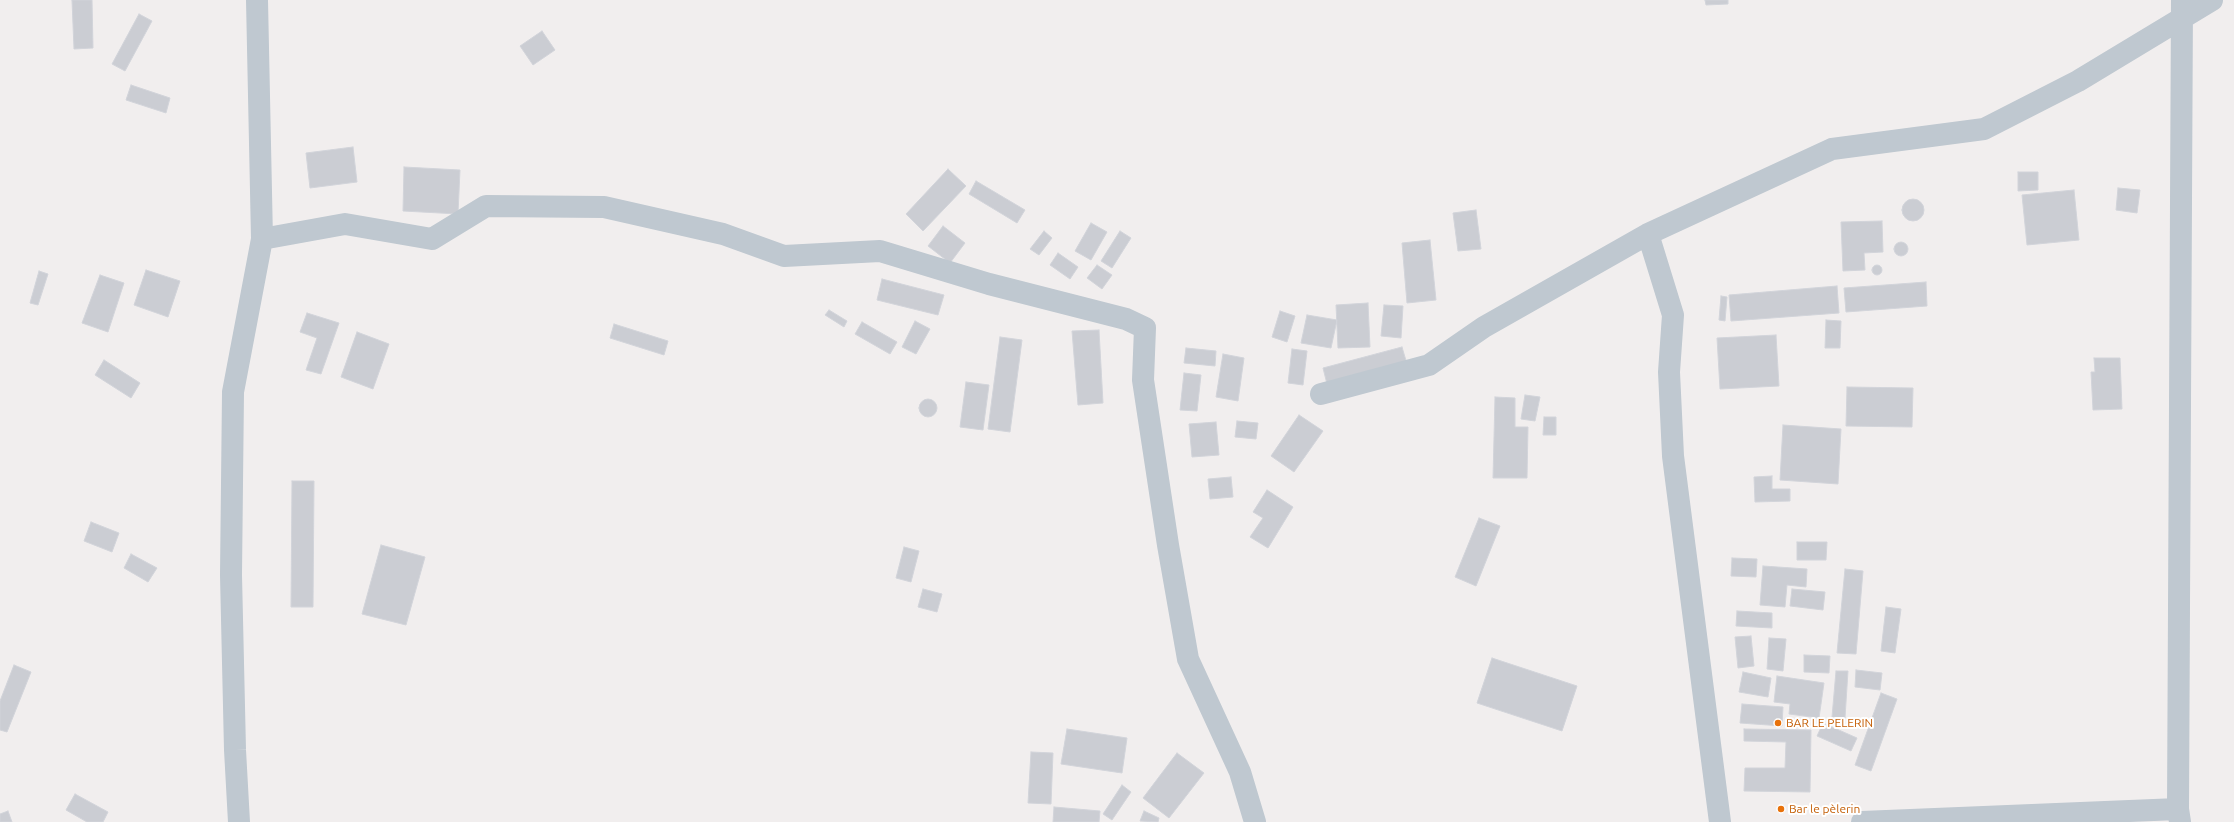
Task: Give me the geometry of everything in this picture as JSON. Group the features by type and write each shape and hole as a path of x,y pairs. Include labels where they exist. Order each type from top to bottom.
{"street":[{"path":"239,822 235,750 231,582 233,392 262,239 257,0"},
{"path":"1321,394 1429,365 1484,327 1648,234 1832,149 1984,130 2078,81 2182,9 2212,0"},
{"path":"1862,822 2179,815 2182,9"},
{"path":"262,239 345,224 432,239 486,206 604,207 723,234 784,256 880,250 989,284 1126,319 1145,328 1143,380 1168,545 1188,659 1240,772 1255,822"},
{"path":"1648,234 1673,315 1669,372 1673,456 1720,822"}],"building":[{"path":"72,0 92,0 93,48 74,49"},
{"path":"1705,0 1728,0 1728,4 1706,5"},
{"path":"139,14 152,21 125,71 112,64"},
{"path":"542,31 555,50 533,65 520,46"},
{"path":"131,85 170,98 166,113 126,100"},
{"path":"353,147 357,182 310,188 306,153"},
{"path":"404,167 460,170 458,214 403,211"},
{"path":"948,169 966,186 923,231 906,214"},
{"path":"2018,172 2038,172 2038,190 2018,191"},
{"path":"976,181 1025,210 1017,223 969,194"},
{"path":"2118,188 2140,190 2137,213 2116,210"},
{"path":"2074,190 2079,240 2027,245 2022,195"},
{"path":"1913,199 1917,200 1923,206 1923,214 1917,220 1913,221 1909,220 1903,214 1902,210 1903,206 1909,200"},
{"path":"1476,210 1481,249 1458,251 1453,213"},
{"path":"1882,221 1883,252 1864,253 1865,270 1843,271 1841,222"},
{"path":"1091,223 1107,232 1091,260 1075,251"},
{"path":"943,226 965,243 950,263 928,246"},
{"path":"1044,231 1052,238 1039,255 1030,249"},
{"path":"1120,231 1131,238 1112,268 1101,261"},
{"path":"1430,240 1436,300 1407,303 1402,243"},
{"path":"1898,242 1904,242 1908,246 1908,252 1904,256 1898,256 1894,252 1894,246"},
{"path":"1058,253 1078,267 1070,279 1050,265"},
{"path":"1097,265 1112,275 1102,289 1087,278"},
{"path":"1875,265 1879,265 1882,270 1879,275 1875,275 1872,272 1872,268"},
{"path":"146,270 180,281 168,317 134,305"},
{"path":"39,271 48,274 38,305 30,303"},
{"path":"100,275 124,283 108,332 82,323"},
{"path":"882,279 944,295 938,315 877,300"},
{"path":"1926,282 1927,306 1846,312 1844,288"},
{"path":"1837,286 1839,313 1731,321 1729,295"},
{"path":"1721,296 1727,297 1725,321 1719,320"},
{"path":"1368,303 1370,347 1338,348 1336,305"},
{"path":"1384,305 1403,306 1401,338 1381,336"},
{"path":"829,310 847,321 844,327 825,315"},
{"path":"1280,311 1295,316 1287,342 1272,337"},
{"path":"307,313 339,323 321,374 306,370 317,338 300,332"},
{"path":"1307,315 1337,320 1331,348 1301,343"},
{"path":"1826,320 1841,321 1840,348 1825,348"},
{"path":"915,321 930,329 916,354 902,347"},
{"path":"862,322 897,342 890,354 855,334"},
{"path":"614,324 668,341 664,355 610,338"},
{"path":"1099,330 1103,403 1078,405 1072,331"},
{"path":"357,332 389,344 373,389 341,377"},
{"path":"1776,335 1779,386 1720,389 1717,338"},
{"path":"1000,337 1022,340 1010,432 988,429"},
{"path":"1402,347 1407,364 1327,384 1323,368"},
{"path":"1186,348 1216,351 1215,366 1184,363"},
{"path":"1292,349 1307,351 1303,385 1288,383"},
{"path":"1223,354 1244,358 1238,401 1216,397"},
{"path":"2094,358 2120,358 2122,409 2093,410 2091,372 2095,372"},
{"path":"104,360 140,383 131,398 95,375"},
{"path":"1184,373 1201,375 1197,411 1180,410"},
{"path":"966,382 989,385 983,430 960,427"},
{"path":"1847,387 1913,388 1912,427 1846,426"},
{"path":"1525,395 1540,397 1535,421 1521,419"},
{"path":"1495,397 1515,398 1515,427 1528,427 1527,478 1493,478"},
{"path":"924,399 932,399 937,404 935,415 932,417 924,417 919,412 919,404"},
{"path":"1299,415 1323,431 1294,472 1271,456"},
{"path":"1544,417 1556,417 1556,435 1543,435"},
{"path":"1237,421 1258,423 1256,439 1235,437"},
{"path":"1216,422 1219,455 1192,457 1189,424"},
{"path":"1783,425 1841,429 1838,484 1780,480"},
{"path":"1772,476 1772,489 1790,489 1790,501 1755,502 1754,477"},
{"path":"1231,477 1233,497 1210,499 1208,479"},
{"path":"292,481 314,481 313,607 291,607"},
{"path":"1267,490 1293,507 1268,548 1250,537 1263,518 1253,512"},
{"path":"1479,518 1500,526 1476,586 1455,577"},
{"path":"91,522 119,533 112,552 84,541"},
{"path":"1797,542 1827,542 1826,560 1797,560"},
{"path":"381,545 425,557 406,625 362,614"},
{"path":"904,547 919,551 911,582 896,578"},
{"path":"131,554 157,568 148,582 124,568"},
{"path":"1732,558 1757,559 1756,577 1731,576"},
{"path":"1763,566 1807,569 1806,587 1787,585 1785,607 1760,605"},
{"path":"1845,569 1863,571 1856,654 1837,653"},
{"path":"923,589 942,594 937,612 918,607"},
{"path":"1792,589 1825,592 1823,610 1790,606"},
{"path":"1886,607 1901,609 1895,653 1881,651"},
{"path":"1737,611 1772,613 1772,628 1736,626"},
{"path":"1751,636 1754,666 1738,668 1735,637"},
{"path":"1769,638 1786,639 1783,671 1767,669"},
{"path":"1804,655 1830,656 1829,673 1804,672"},
{"path":"1492,658 1577,686 1562,731 1477,703"},
{"path":"14,665 31,672 7,732 0,730 0,701"},
{"path":"1856,670 1882,673 1880,690 1855,687"},
{"path":"1836,671 1848,671 1845,718 1832,717"},
{"path":"1743,672 1771,678 1768,697 1739,692"},
{"path":"1777,676 1824,683 1819,718 1789,714 1790,704 1774,702"},
{"path":"1881,693 1897,699 1871,771 1855,765"},
{"path":"1742,704 1783,707 1782,726 1740,723"},
{"path":"1823,723 1857,738 1851,751 1817,736"},
{"path":"1067,729 1127,738 1122,773 1061,764"},
{"path":"1744,729 1811,730 1810,792 1744,791 1745,768 1785,768 1786,742 1744,741"},
{"path":"1031,752 1053,753 1051,804 1028,803"},
{"path":"1177,753 1204,773 1169,818 1143,798"},
{"path":"1122,785 1131,792 1112,820 1103,814"},
{"path":"75,794 108,812 103,822 87,822 66,810"},
{"path":"1054,807 1100,811 1099,822 1053,822"},
{"path":"8,811 12,822 0,822 0,814"},
{"path":"1144,811 1159,818 1158,822 1140,821"}],"place":[{"name":"BAR LE PELERIN","path":"1778,723"},
{"name":"Bar le pèlerin","path":"1781,809"}]}
